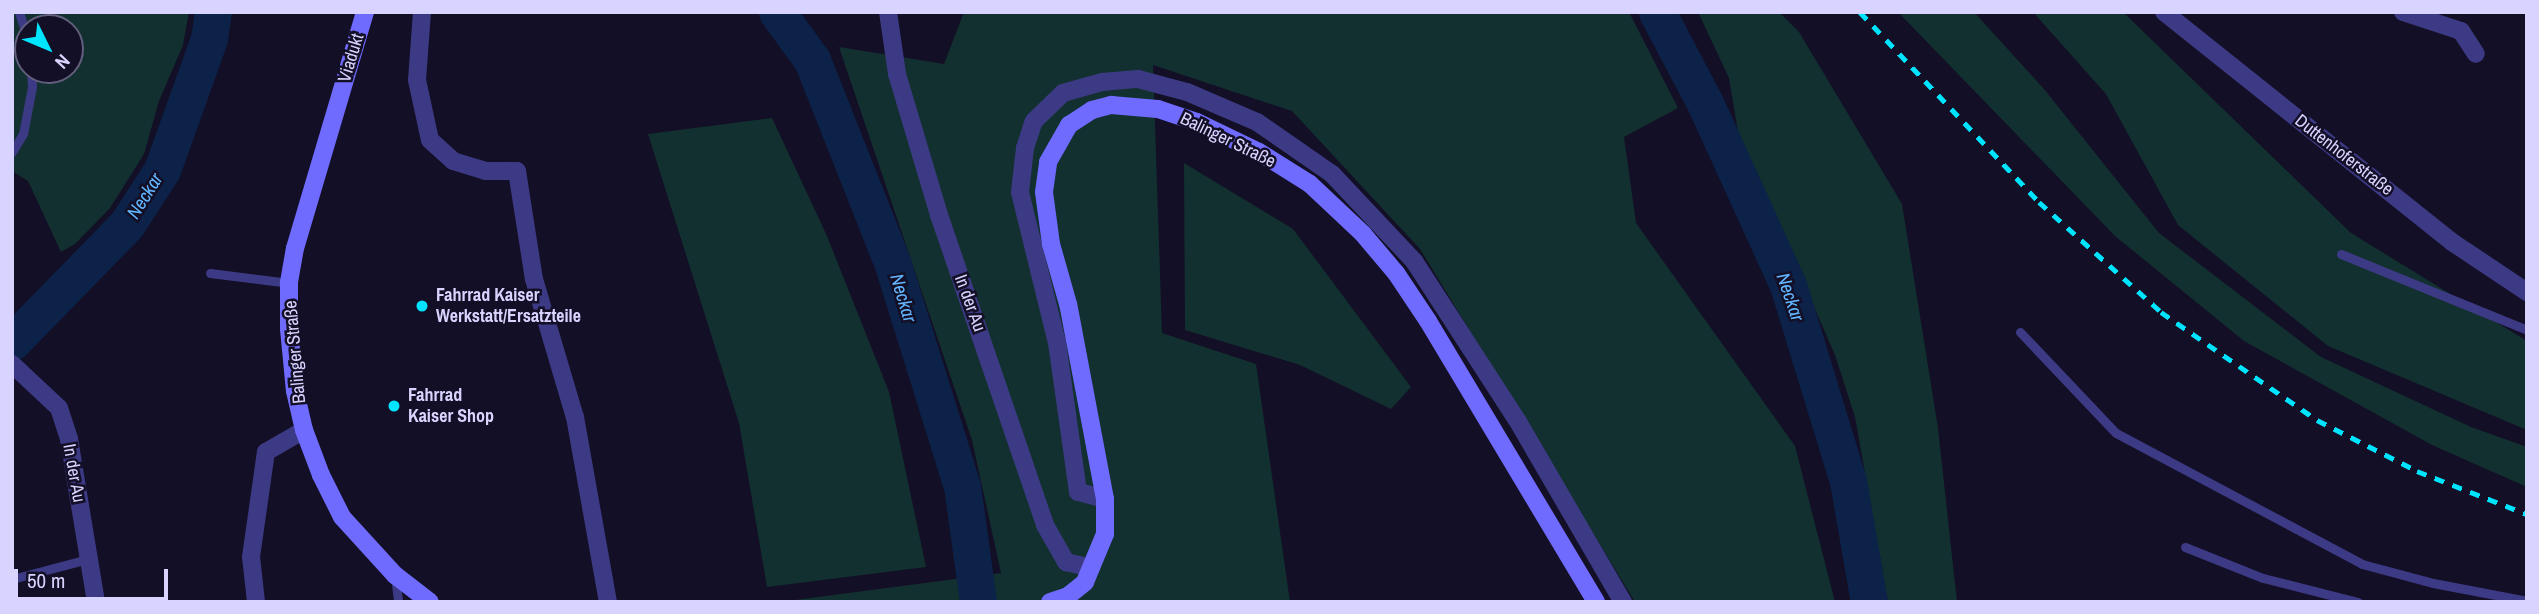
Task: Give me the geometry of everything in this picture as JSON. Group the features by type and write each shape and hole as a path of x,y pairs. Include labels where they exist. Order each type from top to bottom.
{"main road":[{"name":"Viadukt","path":"337,104 365,12"},
{"name":"Balinger Straße","path":"337,104 306,203 289,283 291,354 304,430 320,475 342,517 395,575 430,602"},
{"name":"Balinger Straße","path":"1049,602 1068,597 1085,582 1105,534 1105,499 1068,304 1051,244 1044,192 1047,172 1058,140 1069,125 1092,110 1111,105 1158,108 1197,122 1259,152 1310,184 1363,234 1396,273 1428,321 1596,602"}],"street":[{"path":"422,12 417,80 430,140 453,161 485,171 517,171 534,279 575,417 608,602"},
{"name":"In der Au","path":"888,12 897,74 939,215 1045,524 1066,562 1091,568"},
{"name":"Duttenhoferstraße","path":"2164,12 2452,242 2527,292"},
{"path":"2403,12 2461,31 2476,54"},
{"path":"1105,499 1078,492 1057,343 1020,192 1025,148 1034,121 1063,93 1102,82 1138,79 1187,92 1257,122 1332,174 1414,261 1517,420 1623,602"},
{"name":"In der Au","path":"12,364 59,408 68,439 96,602"},
{"path":"256,602 251,557 266,452 304,430"}],"lane":[{"path":"12,152 23,134 32,84"},
{"path":"2341,254 2527,330"},
{"path":"210,273 289,283"},
{"path":"2020,332 2116,433 2362,564 2433,583 2527,601"},
{"path":"2185,547 2263,578 2358,602"},
{"path":"12,579 88,559"},
{"path":"395,575 398,602"}],"green space":[{"path":"12,12 189,12 183,45 159,101 144,154 110,208 75,244 61,252 28,181 12,171"},
{"path":"964,12 1629,12 1678,108 1624,137 1636,223 1795,446 1835,602 1635,602 1420,249 1292,111 1153,65 1162,333 1256,364 1290,602 780,602 1001,573 972,440 839,47 944,64"},
{"path":"1698,12 1779,12 1799,32 1902,204 1938,428 1957,602 1888,602 1855,417 1835,355 1738,132 1729,78"},
{"path":"1898,12 1974,12 2044,89 2159,233 2321,357 2471,427 2527,447 2527,487 2432,445 2244,341 2115,236"},
{"path":"2033,12 2123,12 2351,233 2527,341 2527,430 2328,346 2178,225 2106,94"},
{"path":"772,118 827,236 889,392 926,567 767,587 739,423 648,134"},
{"path":"1184,163 1293,229 1411,387 1391,409 1300,365 1185,330"}],"waterway":[{"name":"Neckar","path":"12,342 127,224 162,170 209,39 213,12"},
{"name":"Neckar","path":"777,12 812,60 893,265 962,486 978,602"},
{"name":"Neckar","path":"1657,12 1705,103 1788,285 1848,481 1869,602"}],"railway":[{"path":"1860,12 2039,202 2161,312 2317,420 2417,471 2527,514"}],"place":[{"name":"Fahrrad Kaiser Werkstatt/Ersatzteile","path":"422,306"},
{"name":"Fahrrad Kaiser Shop","path":"394,406"}]}
